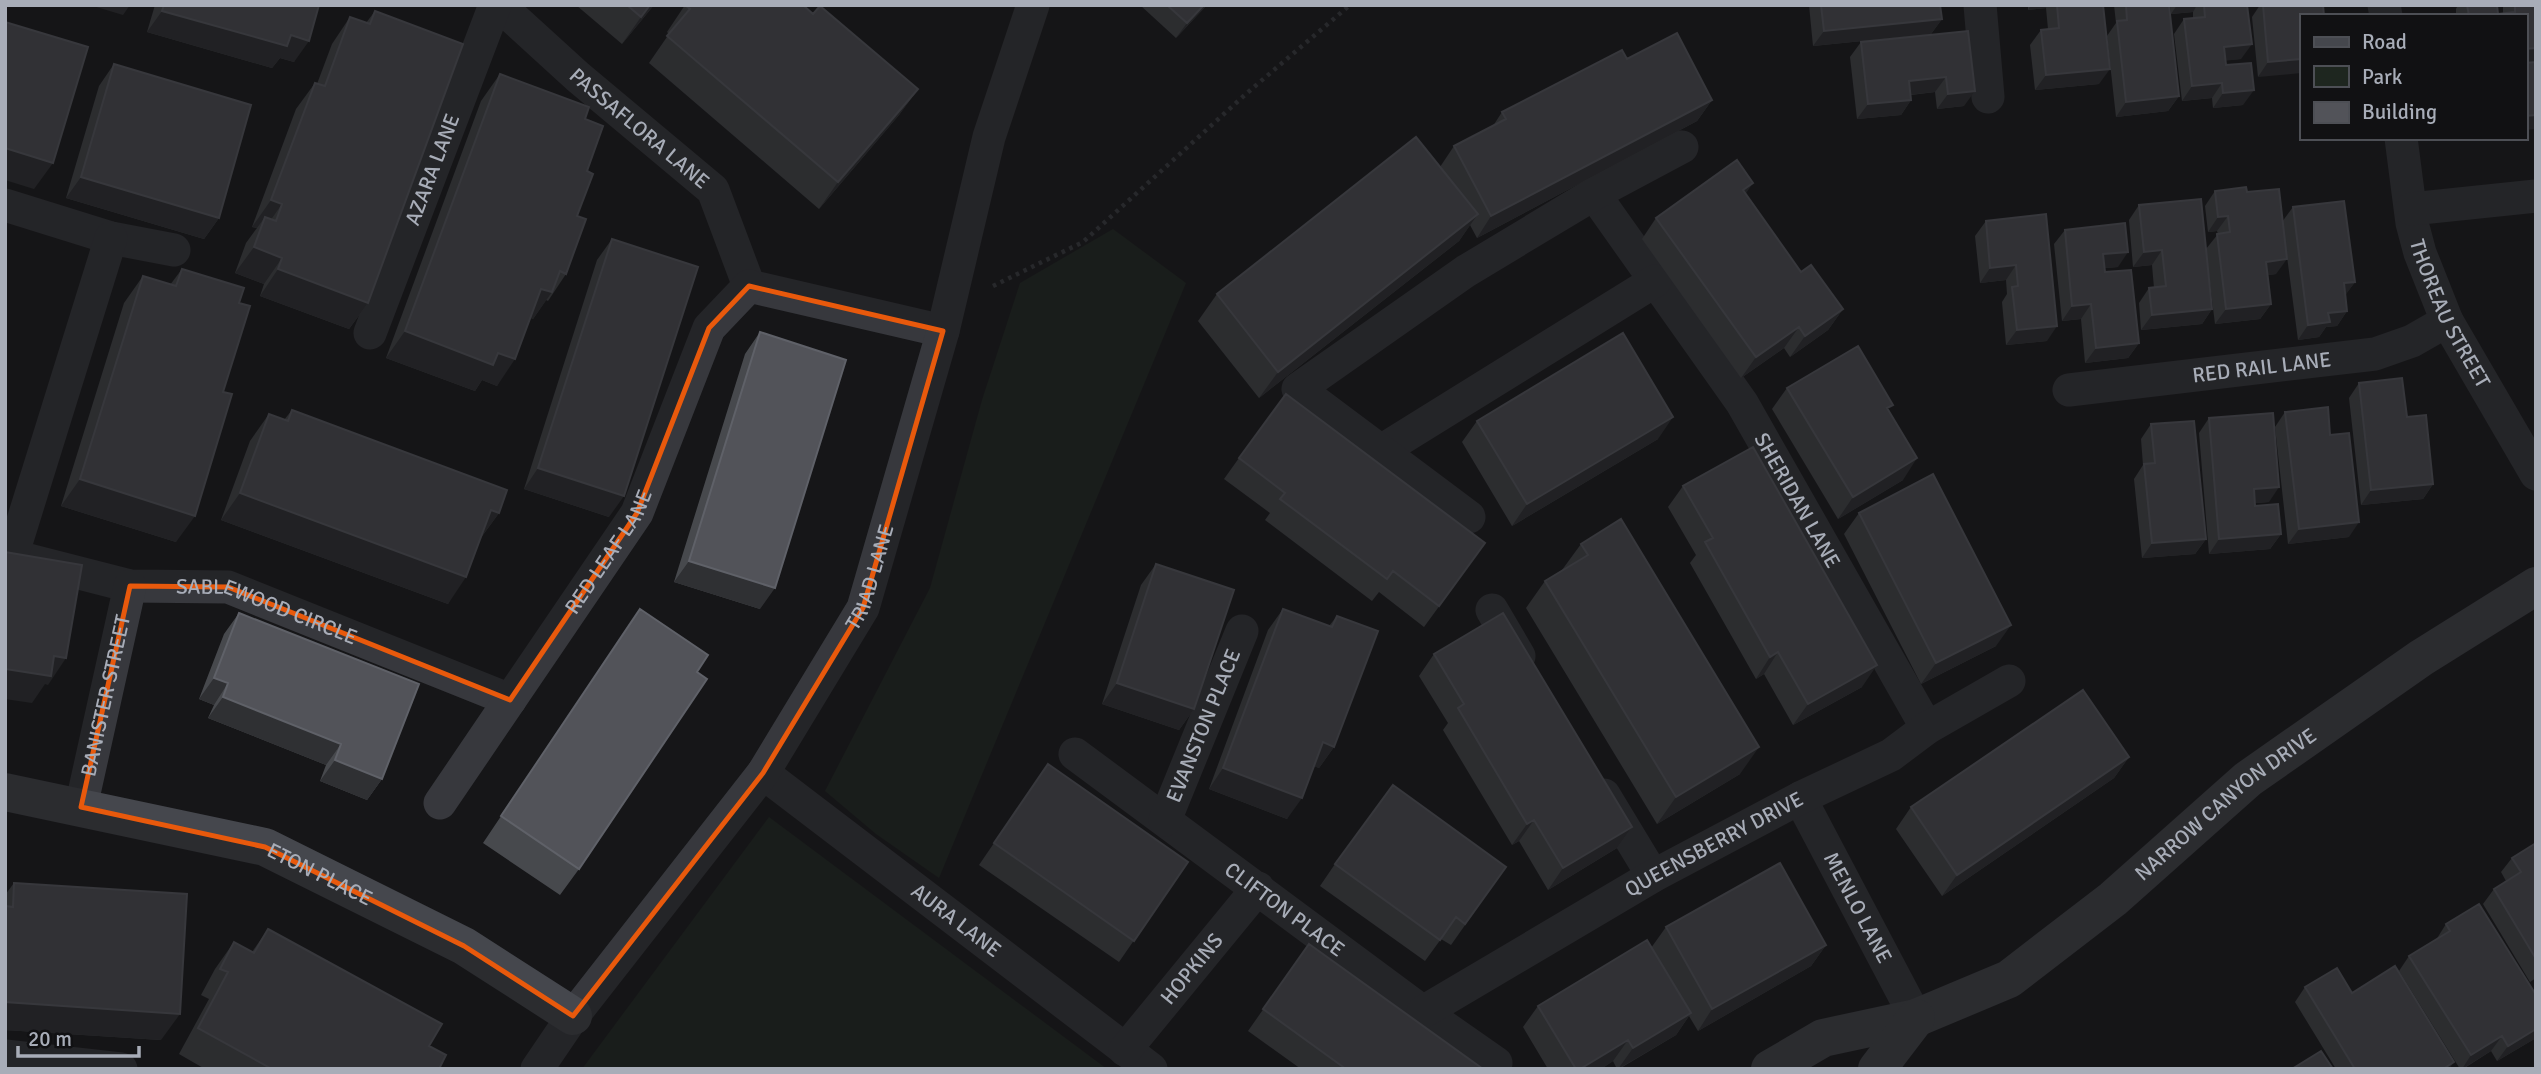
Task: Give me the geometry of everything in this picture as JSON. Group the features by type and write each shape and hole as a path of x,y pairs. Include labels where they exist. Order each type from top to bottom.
{"street":[{"name":"PASSAFLORA LANE","path":"497,5 713,190 749,286"},
{"name":"AZARA LANE","path":"370,333 497,5"},
{"name":"TRIAD LANE","path":"537,1069 573,1016 763,773 863,608 946,319 989,137 1033,5"},
{"path":"1980,5 1988,97"},
{"name":"THOREAU STREET","path":"2401,140 2414,237 2447,321 2536,474"},
{"path":"1469,517 1298,389 1466,271 1594,194 1682,147"},
{"name":"SHERIDAN LANE","path":"1594,194 1742,403 1927,728"},
{"path":"2410,209 2536,196"},
{"path":"5,205 111,238 174,250"},
{"name":"SABLEWOOD CIRCLE","path":"111,238 8,555 130,586 228,587 510,700"},
{"path":"1381,451 1656,281"},
{"path":"749,286 946,319"},
{"name":"RED LEAF LANE","path":"440,803 637,513 709,328 749,286"},
{"name":"RED RAIL LANE","path":"2069,390 2375,354 2412,341 2447,321"},
{"name":"BANISTER STREET","path":"81,807 130,586"},
{"name":"NARROW CANYON DRIVE","path":"1770,1069 1823,1038 1916,1018 2009,979 2113,899 2248,779 2421,658 2536,586"},
{"path":"1492,610 1534,679"},
{"name":"EVANSTON PLACE","path":"1166,820 1242,631"},
{"name":"QUEENSBERRY DRIVE","path":"1423,1012 1653,876 1800,798 1891,755 1927,728 2009,681"},
{"name":"CLIFTON PLACE","path":"1075,754 1496,1063"},
{"path":"1590,772 1653,876"},
{"name":"AURA LANE","path":"763,773 1151,1069"},
{"name":"ETON PLACE","path":"5,792 42,802 81,807 265,847 464,946 573,1016"},
{"name":"MENLO LANE","path":"1800,798 1916,1018"},
{"name":"ETON PLACE","path":"5,809 42,802"},
{"name":"HOPKINS","path":"1125,1049 1258,888"},
{"name":"NARROW CANYON DRIVE","path":"1877,1069 1916,1018"},
{"path":"5,1056 121,1069"}],"path":[{"path":"946,319 1083,242 1247,93 1350,5"}],"highlighted area":[{"path":"749,286 943,331 863,608 763,773 573,1016 464,946 265,847 81,807 130,586 228,587 510,700 637,513 709,328"}],"green space":[{"path":"1113,229 1186,283 939,878 876,834 825,791 930,588 982,400 1020,283"},
{"path":"769,817 1107,1069 582,1069"}],"building":[{"path":"164,5 319,5 309,41 291,35 287,46 162,11"},
{"path":"627,5 650,5 641,17"},
{"path":"685,5 803,5 813,14 820,6 918,89 838,182 667,36 690,9"},
{"path":"1167,5 1204,5 1187,23"},
{"path":"1821,5 1940,5 1942,19 1824,31"},
{"path":"2057,5 2103,5 2110,69 2046,75 2041,30 2059,28"},
{"path":"2126,5 2169,5 2179,96 2126,102 2117,21 2127,20"},
{"path":"2204,5 2247,5 2252,44 2224,47 2226,65 2251,63 2254,90 2223,93 2222,83 2192,86 2184,19 2205,17"},
{"path":"2263,5 2323,5 2324,14 2300,14 2300,59 2268,62"},
{"path":"2467,5 2497,5 2498,14 2469,14"},
{"path":"2515,5 2536,5 2536,48 2527,49 2527,14 2498,14 2515,12"},
{"path":"375,11 463,44 368,303 278,269 282,258 254,247 265,217 276,221 282,204 271,200 315,83 325,86 350,17 370,24"},
{"path":"5,22 88,47 53,163 5,148"},
{"path":"1968,31 1975,91 1948,94 1946,77 1909,81 1911,100 1868,104 1861,42"},
{"path":"1677,33 1712,100 1491,216 1454,146 1506,119 1502,112 1622,50 1627,59"},
{"path":"2536,62 2536,115 2527,116 2527,63"},
{"path":"114,64 251,105 219,218 81,177"},
{"path":"500,74 589,107 585,119 603,126 587,171 593,174 577,216 586,219 566,274 560,271 552,292 541,289 515,359 498,353 493,365 405,331"},
{"path":"1416,137 1478,214 1278,372 1217,294"},
{"path":"1737,160 1753,183 1743,190 1801,272 1811,265 1843,309 1805,336 1799,327 1756,357 1656,218"},
{"path":"2246,187 2247,192 2279,189 2287,259 2266,262 2271,304 2226,309 2217,234 2230,232 2228,216 2218,217 2215,191"},
{"path":"2201,199 2212,309 2152,315 2149,288 2166,286 2162,250 2144,252 2139,205"},
{"path":"2344,201 2355,282 2344,283 2347,311 2328,313 2330,322 2308,325 2293,207"},
{"path":"2046,214 2057,326 2017,330 2012,287 2018,286 2016,265 1990,268 1986,221"},
{"path":"2125,223 2128,252 2103,254 2105,272 2131,270 2139,343 2096,348 2091,304 2072,306 2065,230"},
{"path":"612,239 698,267 624,496 538,468"},
{"path":"182,269 244,288 239,303 250,306 223,392 232,394 195,516 80,479 143,276 176,286"},
{"path":"760,332 846,360 775,588 689,561"},
{"path":"1623,333 1673,417 1527,504 1477,421"},
{"path":"1858,346 1893,405 1887,408 1917,458 1853,497 1787,388"},
{"path":"2402,378 2407,417 2426,415 2433,484 2371,490 2359,383"},
{"path":"1286,394 1485,543 1439,606 1393,571 1387,579 1280,499 1285,493 1239,458"},
{"path":"2328,407 2330,435 2349,433 2359,522 2299,529 2285,412"},
{"path":"292,410 507,490 499,513 491,510 466,577 240,493 269,414 288,421"},
{"path":"2273,413 2279,487 2254,489 2255,506 2278,504 2281,534 2219,539 2209,418"},
{"path":"2194,421 2206,539 2152,543 2144,464 2155,463 2151,424"},
{"path":"1753,447 1877,665 1808,704 1778,652 1770,657 1705,542 1713,538 1683,486"},
{"path":"1933,474 2011,625 1936,663 1859,513"},
{"path":"1621,519 1759,747 1676,797 1545,581 1588,555 1581,544"},
{"path":"5,552 82,565 66,658 54,656 51,676 5,669"},
{"path":"1156,564 1234,590 1194,709 1117,683"},
{"path":"640,609 708,655 697,672 707,679 579,869 501,816"},
{"path":"1283,609 1332,627 1337,616 1378,631 1334,747 1323,742 1302,798 1223,768"},
{"path":"239,613 419,684 382,779 335,760 341,744 223,697 228,683 214,678"},
{"path":"1503,613 1632,827 1563,868 1534,820 1527,824 1458,708 1464,704 1434,654"},
{"path":"2083,690 2129,757 1957,875 1911,807"},
{"path":"1048,764 1188,862 1134,941 994,843"},
{"path":"1393,785 1506,867 1465,924 1456,917 1440,940 1335,864"},
{"path":"2536,843 2536,959 2494,889 2521,872 2512,858"},
{"path":"1780,863 1826,945 1712,1009 1666,927"},
{"path":"14,883 187,894 180,1014 5,1002 5,906 13,907"},
{"path":"2479,904 2536,995 2536,1029 2508,1046 2502,1036 2471,1055 2409,956 2450,931 2446,924"},
{"path":"268,929 442,1024 429,1046 446,1055 439,1069 272,1069 198,1028 228,972 220,969 234,942 254,953"},
{"path":"1647,940 1691,1013 1633,1048 1628,1040 1576,1069 1538,1006"},
{"path":"1309,944 1483,1069 1346,1069 1263,1009"},
{"path":"2395,966 2454,1062 2443,1069 2355,1069 2305,987 2337,968 2352,993"},
{"path":"2321,1051 2333,1069 2292,1069"}]}
